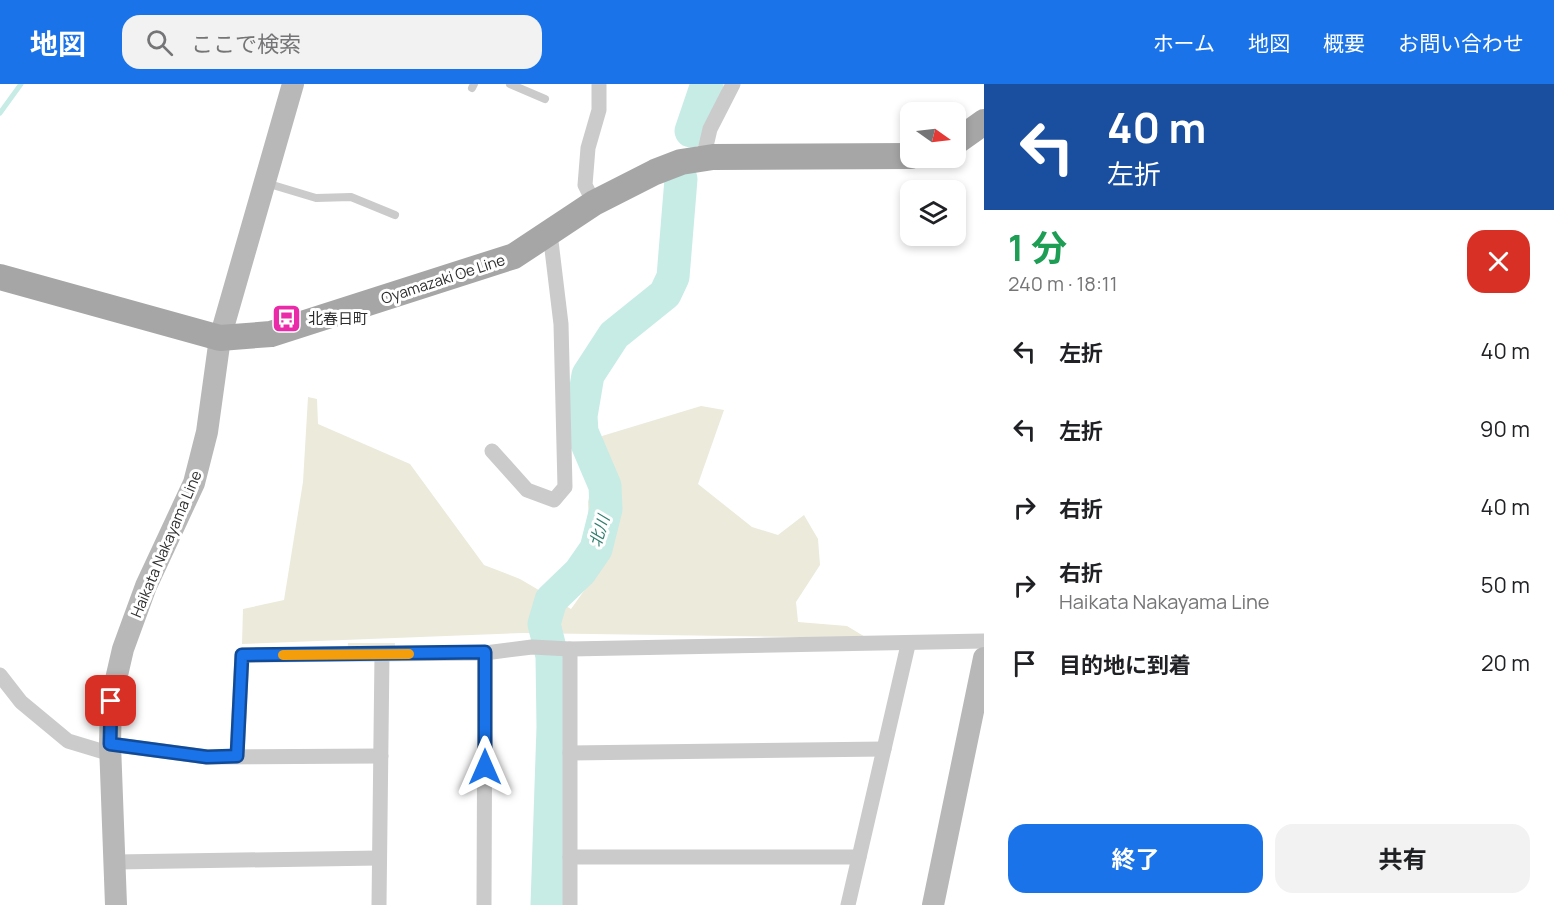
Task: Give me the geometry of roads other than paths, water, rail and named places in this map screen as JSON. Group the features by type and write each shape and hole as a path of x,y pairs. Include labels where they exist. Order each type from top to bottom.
{"main road":[{"name":"Haikata Nakayama Line","path":"116,905 111,701 123,649 146,586 194,483 207,432 220,338 293,84"},
{"path":"966,135 984,122"},
{"name":"Oyamazaki Oe Line","path":"0,277 220,338 272,334 514,256 594,203 655,172 681,162 703,159 900,156"},
{"path":"933,905 984,658"}],"street":[{"path":"594,203 585,185 588,148 599,110 599,84"},
{"path":"703,159 710,129 733,84"},
{"path":"492,452 527,489 554,500 565,487 561,324 550,232"},
{"path":"237,756 242,655 485,652 532,646 570,650 908,645 984,641"},
{"path":"848,905 908,645"},
{"path":"570,650 570,905"},
{"path":"484,905 485,652"},
{"path":"379,905 382,654"},
{"path":"0,675 21,702 68,741 111,749 207,757 381,756"},
{"path":"570,753 884,749"},
{"path":"570,857 859,856"},
{"path":"116,862 379,858"}],"lane":[{"path":"510,84 545,99"},
{"path":"265,182 316,198 351,197 395,215"}],"waterway":[{"path":"0,113 21,84"},
{"name":"北川","path":"691,131 707,84"},
{"name":"北川","path":"547,905 553,727 552,656 544,624 551,600 580,572 596,549 606,509 605,486 582,432 581,416 588,375 614,335 665,294 673,277 681,179"}],"place":[{"name":"北春日町","path":"287,318"}]}
